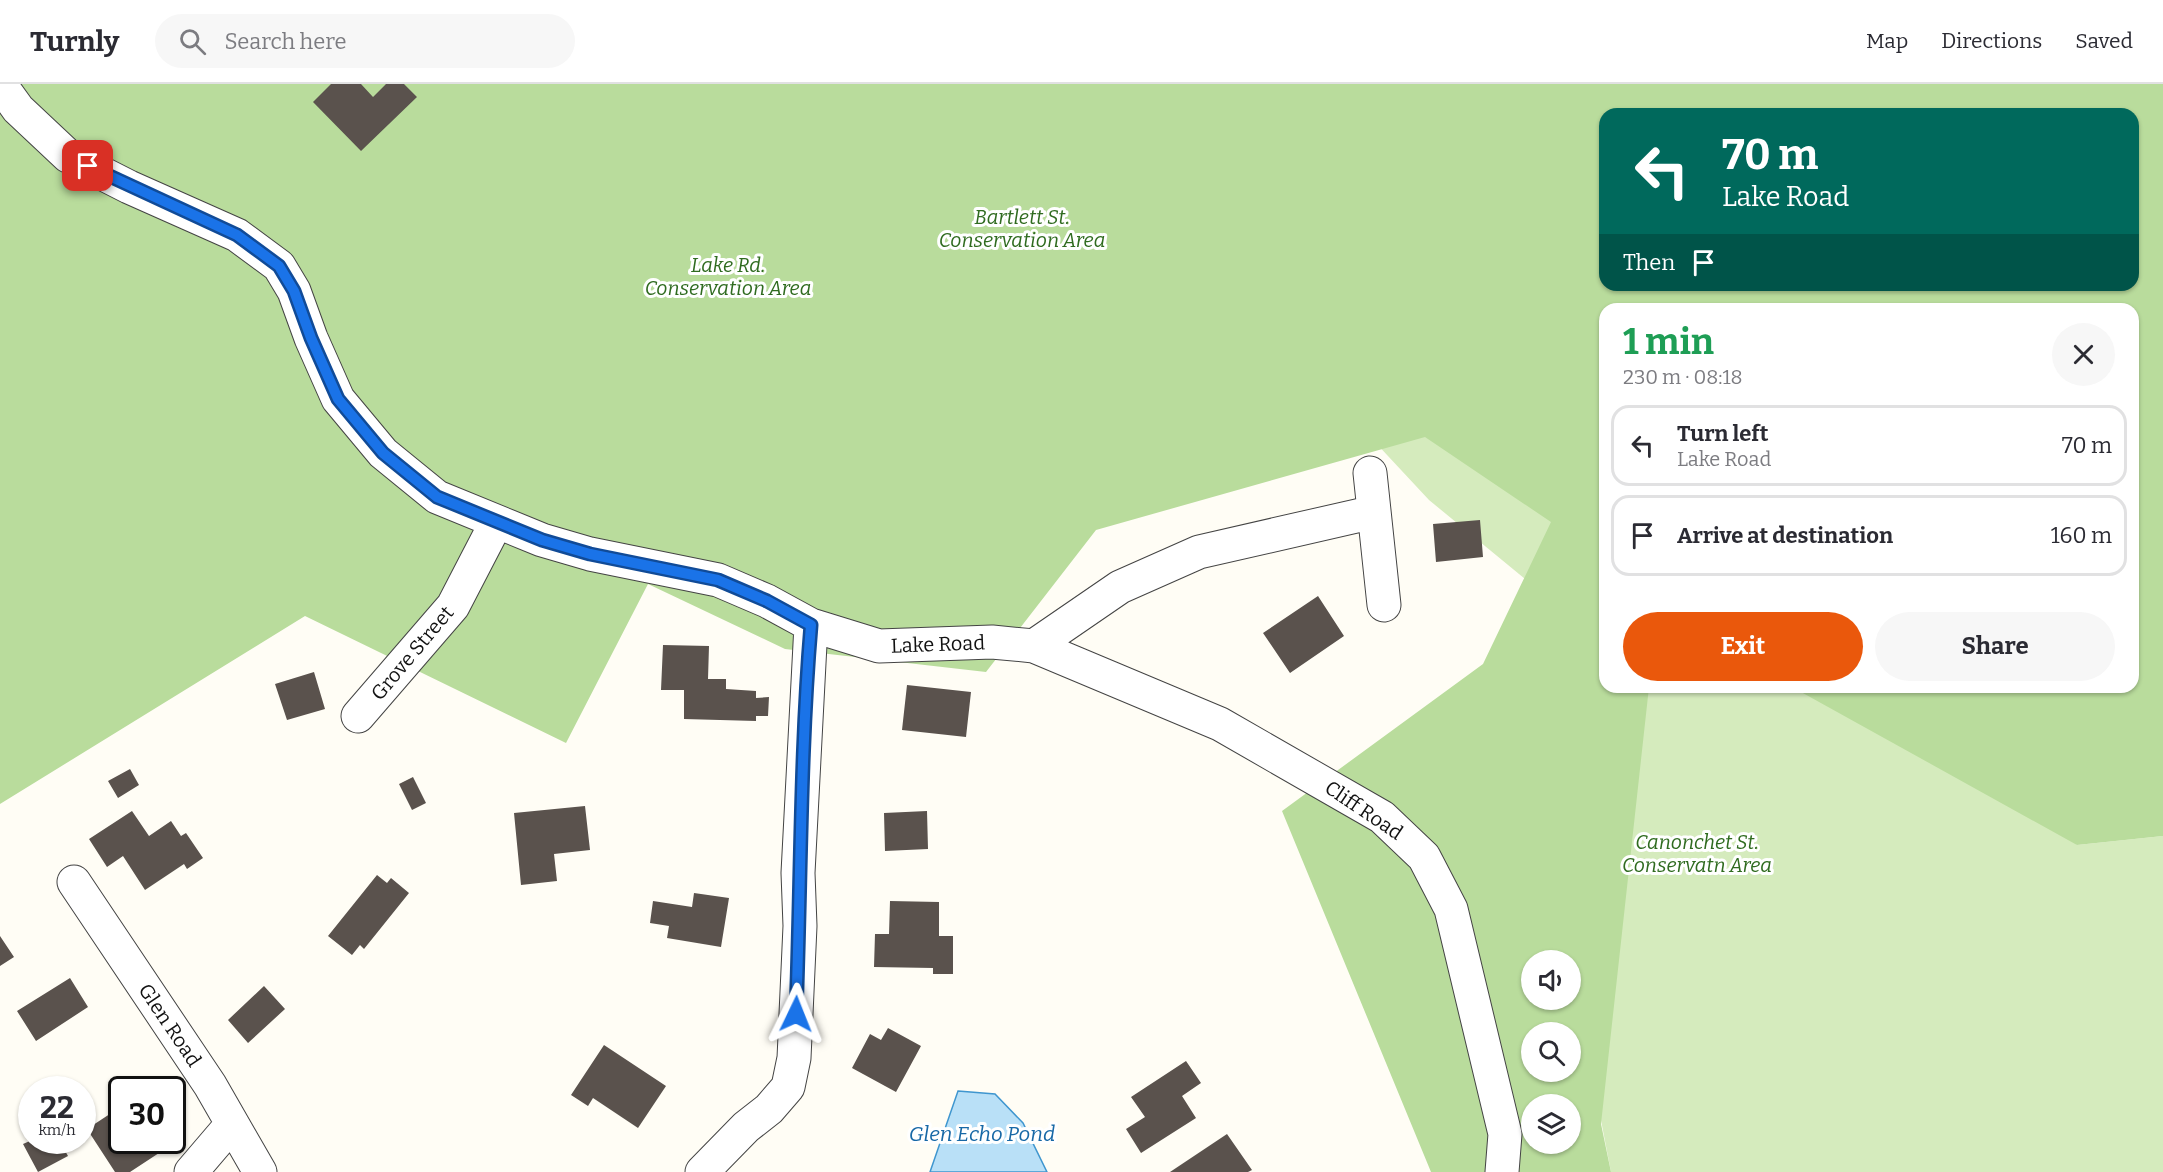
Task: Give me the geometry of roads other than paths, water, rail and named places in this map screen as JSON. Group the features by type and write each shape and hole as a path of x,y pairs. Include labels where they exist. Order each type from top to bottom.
{"street":[{"name":"Lake Road","path":"0,84 18,109 68,156 129,187 237,235 279,266 294,291 311,338 338,399 383,453 437,497 496,524 590,554 718,580 767,601 811,625 879,646 992,642 1034,646"},
{"path":"1370,473 1384,605"},
{"path":"1034,646 1120,587 1198,552 1374,512"},
{"name":"Grove Street","path":"358,717 453,606 496,524"},
{"path":"702,1172 746,1126 769,1109 788,1087 794,1058 800,926 798,873 811,625"},
{"name":"Cliff Road","path":"1034,646 1220,724 1357,800 1382,817 1424,857 1441,885 1458,934 1505,1134 1502,1172"},
{"name":"Glen Road","path":"74,882 210,1085 260,1172"},
{"path":"191,1172 232,1124"}],"water":[{"name":"Glen Echo Pond","path":"958,1091 995,1094 1023,1123 1047,1172 930,1172"}],"park label":[{"name":"Bartlett St. Conservation Area","path":"1022,228"},
{"name":"Lake Rd. Conservation Area","path":"728,276"},
{"name":"Canonchet St. Conservatn Area","path":"1697,854"}]}
